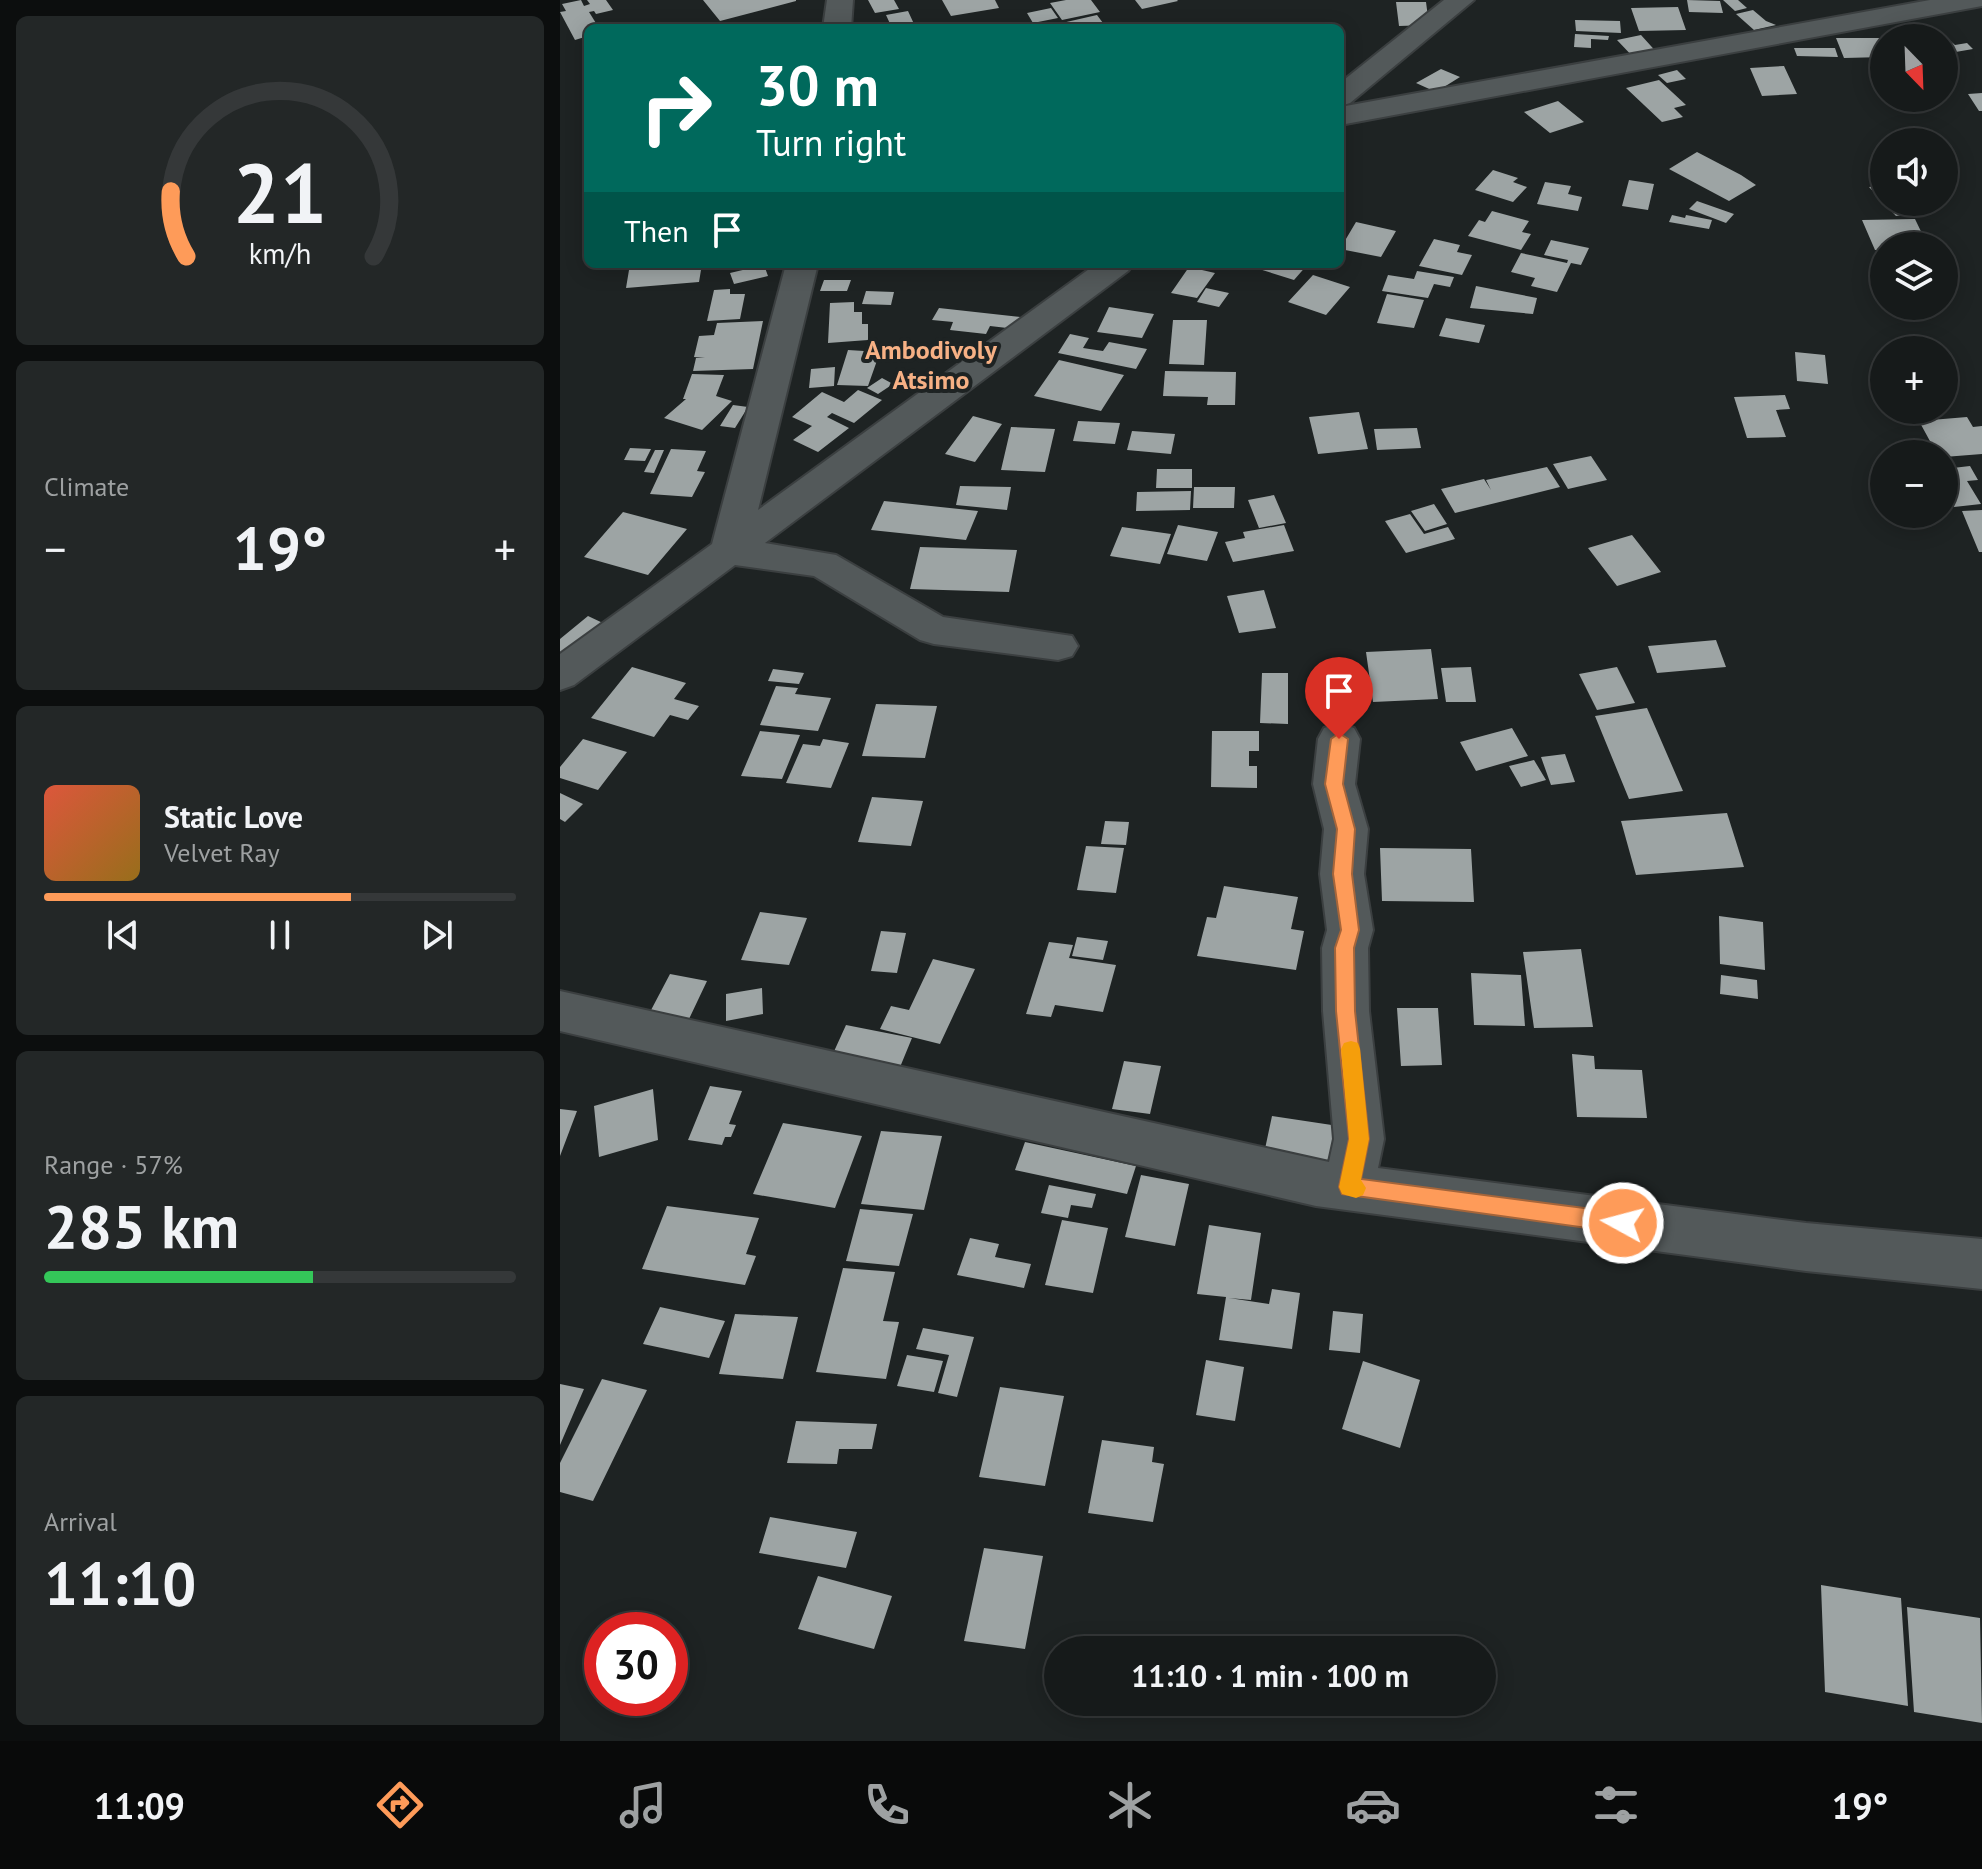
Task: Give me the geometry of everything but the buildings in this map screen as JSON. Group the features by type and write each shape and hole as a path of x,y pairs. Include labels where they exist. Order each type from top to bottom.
{"street":[{"path":"837,24 840,0"},
{"path":"1344,94 1461,0"},
{"path":"1344,115 1974,0"},
{"path":"729,551 801,268"},
{"path":"560,675 1112,268"},
{"path":"729,551 823,564 934,630 1058,646"},
{"path":"1339,739 1334,784 1346,829 1342,874 1350,930 1345,948 1346,1011 1359,1139 1349,1187"},
{"path":"560,1011 1316,1183 1806,1247 1982,1264"}],"slow traffic":[{"path":"1351,1049 1359,1139 1349,1187 1356,1188"}],"district":[{"name":"Ambodivoly Atsimo","path":"931,364"}],"route":[{"path":"1339,739 1334,784 1346,829 1342,874 1350,930 1345,948 1346,1011 1359,1139 1349,1187 1623,1223"}]}
